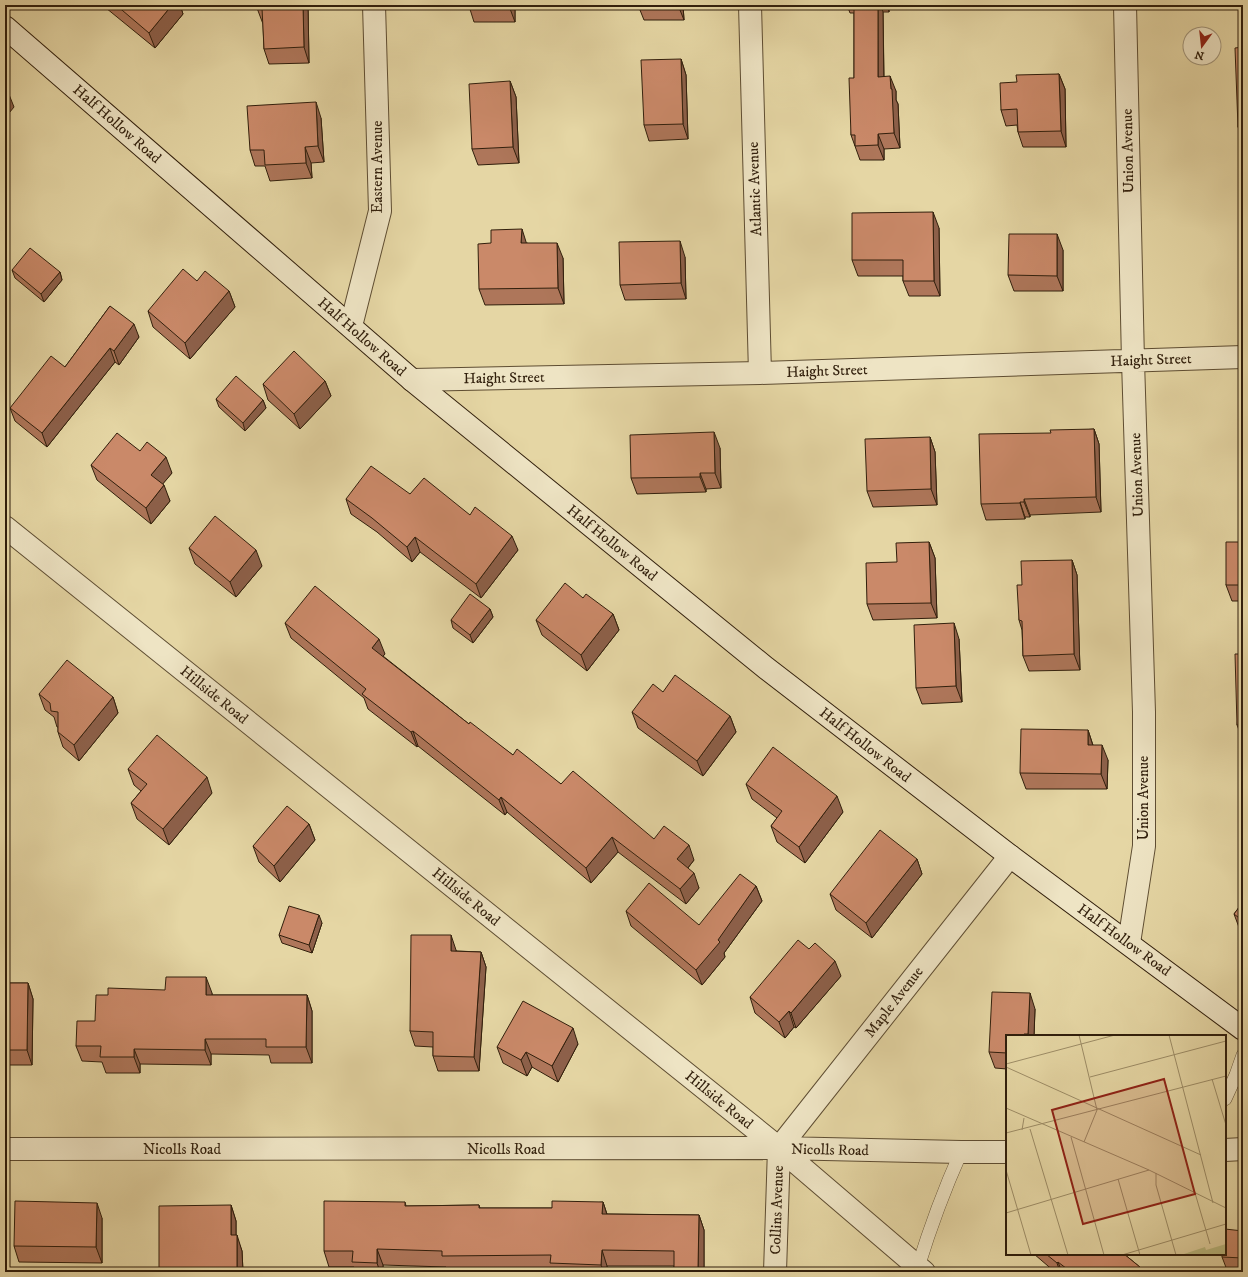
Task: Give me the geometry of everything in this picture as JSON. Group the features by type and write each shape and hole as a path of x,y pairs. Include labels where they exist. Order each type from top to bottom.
{"street":[{"name":"Eastern Avenue","path":"351,326 380,211 374,5"},
{"name":"Atlantic Avenue","path":"750,5 760,373"},
{"name":"Union Avenue","path":"1125,5 1133,361 1144,712 1144,846 1129,943"},
{"name":"Half Hollow Road","path":"5,27 412,380 766,668 1010,856 1243,1028"},
{"name":"Haight Street","path":"412,380 760,373 1243,357"},
{"name":"Hillside Road","path":"5,527 778,1148 921,1269"},
{"name":"Maple Avenue","path":"778,1148 1010,856"},
{"name":"Nicolls Road","path":"5,1149 778,1148 1006,1152"},
{"name":"Collins Avenue","path":"775,1272 778,1148"},
{"path":"1226,1150 1243,1149"}],"lane":[{"path":"1226,1097 1243,1055"},
{"path":"921,1269 938,1207 961,1152"}],"building":[{"path":"116,5 172,5 149,33"},
{"path":"257,5 303,5 304,47 264,49 262,8 257,8"},
{"path":"509,5 509,6 469,6"},
{"path":"854,5 878,5 878,77 890,76 894,133 878,134 878,145 855,146 855,135 851,135 849,78 854,78"},
{"path":"1243,47 1243,127 1238,127 1235,48"},
{"path":"681,59 683,124 644,125 641,60"},
{"path":"1059,74 1061,131 1018,132 1017,109 1001,110 1000,83 1017,82 1016,75"},
{"path":"510,81 513,147 472,149 469,84"},
{"path":"316,102 318,146 305,147 306,163 265,165 264,150 250,150 247,106"},
{"path":"933,212 934,281 903,281 903,260 852,260 852,213"},
{"path":"522,229 521,243 557,243 558,288 479,289 478,244 491,243 491,230"},
{"path":"1009,234 1057,234 1057,276 1008,275"},
{"path":"680,241 681,283 620,285 619,242"},
{"path":"30,248 60,272 41,294 12,270"},
{"path":"183,269 197,281 205,271 229,291 185,343 148,311"},
{"path":"110,306 134,324 114,351 110,348 42,433 10,408 51,356 65,367"},
{"path":"294,351 325,381 294,414 263,384"},
{"path":"236,376 263,400 243,423 216,399"},
{"path":"1094,429 1096,497 1024,499 1024,502 1020,503 981,504 979,434 1051,433 1050,430"},
{"path":"714,432 715,473 700,473 700,477 631,478 630,435"},
{"path":"117,433 140,451 147,442 166,457 151,475 164,485 146,508 91,465"},
{"path":"930,437 931,489 867,491 865,439"},
{"path":"371,466 410,494 424,478 470,515 475,507 512,536 476,584 415,537 407,547 346,499"},
{"path":"215,516 256,550 230,582 189,548"},
{"path":"929,542 931,603 867,604 866,563 897,562 896,543"},
{"path":"1226,542 1243,542 1243,585 1226,585"},
{"path":"1072,560 1074,654 1023,656 1022,621 1019,620 1017,585 1022,585 1021,561"},
{"path":"565,583 583,598 586,594 613,614 581,655 536,620"},
{"path":"315,586 379,639 372,648 469,724 470,722 513,755 517,749 561,784 573,771 654,839 664,826 689,845 677,859 694,873 680,889 612,837 586,868 501,797 499,800 413,731 411,732 362,694 366,689 285,623"},
{"path":"470,594 490,609 470,635 451,620"},
{"path":"954,623 956,686 916,688 914,625"},
{"path":"1235,654 1243,654 1243,724 1237,725"},
{"path":"67,660 113,697 74,745 58,732 58,712 51,711 50,703 39,694"},
{"path":"675,675 730,716 697,761 632,712 653,684 663,692"},
{"path":"1021,729 1088,730 1088,745 1102,745 1101,774 1020,773"},
{"path":"157,735 207,777 163,829 131,803 147,784 128,769"},
{"path":"773,747 837,796 799,847 771,826 782,811 746,784"},
{"path":"1239,792 1243,792 1243,840 1240,840"},
{"path":"287,806 309,824 274,866 253,846"},
{"path":"880,830 917,859 866,923 830,894"},
{"path":"740,874 756,886 718,940 720,942 696,970 626,911 649,883 699,925"},
{"path":"1243,902 1243,921 1234,914"},
{"path":"289,906 319,915 309,945 279,935"},
{"path":"411,935 451,935 451,951 481,952 474,1057 433,1056 433,1032 410,1031"},
{"path":"798,940 809,949 815,943 835,961 791,1013 789,1011 779,1022 750,997"},
{"path":"166,977 206,977 206,995 307,995 306,1047 266,1047 266,1039 205,1039 205,1050 134,1049 134,1057 100,1057 101,1046 76,1046 77,1021 95,1021 96,995 108,995 108,988 165,990"},
{"path":"5,983 28,983 27,1050 5,1050"},
{"path":"992,992 1030,993 1028,1034 1006,1035 1006,1053 989,1052"},
{"path":"523,1001 573,1028 552,1066 526,1052 521,1060 497,1047"},
{"path":"15,1201 97,1203 96,1247 14,1246"},
{"path":"324,1201 405,1202 405,1206 479,1205 479,1208 552,1208 552,1201 603,1202 602,1214 699,1215 698,1269 674,1269 674,1251 602,1250 601,1265 550,1263 551,1255 442,1256 442,1251 377,1249 377,1263 352,1262 353,1251 324,1251"},
{"path":"231,1205 231,1235 237,1235 237,1270 159,1270 159,1206"},
{"path":"1226,1229 1243,1231 1243,1258 1222,1257 1222,1255 1226,1255"},
{"path":"1047,1255 1125,1255 1146,1272 1071,1272 1058,1262 1057,1263"}]}
